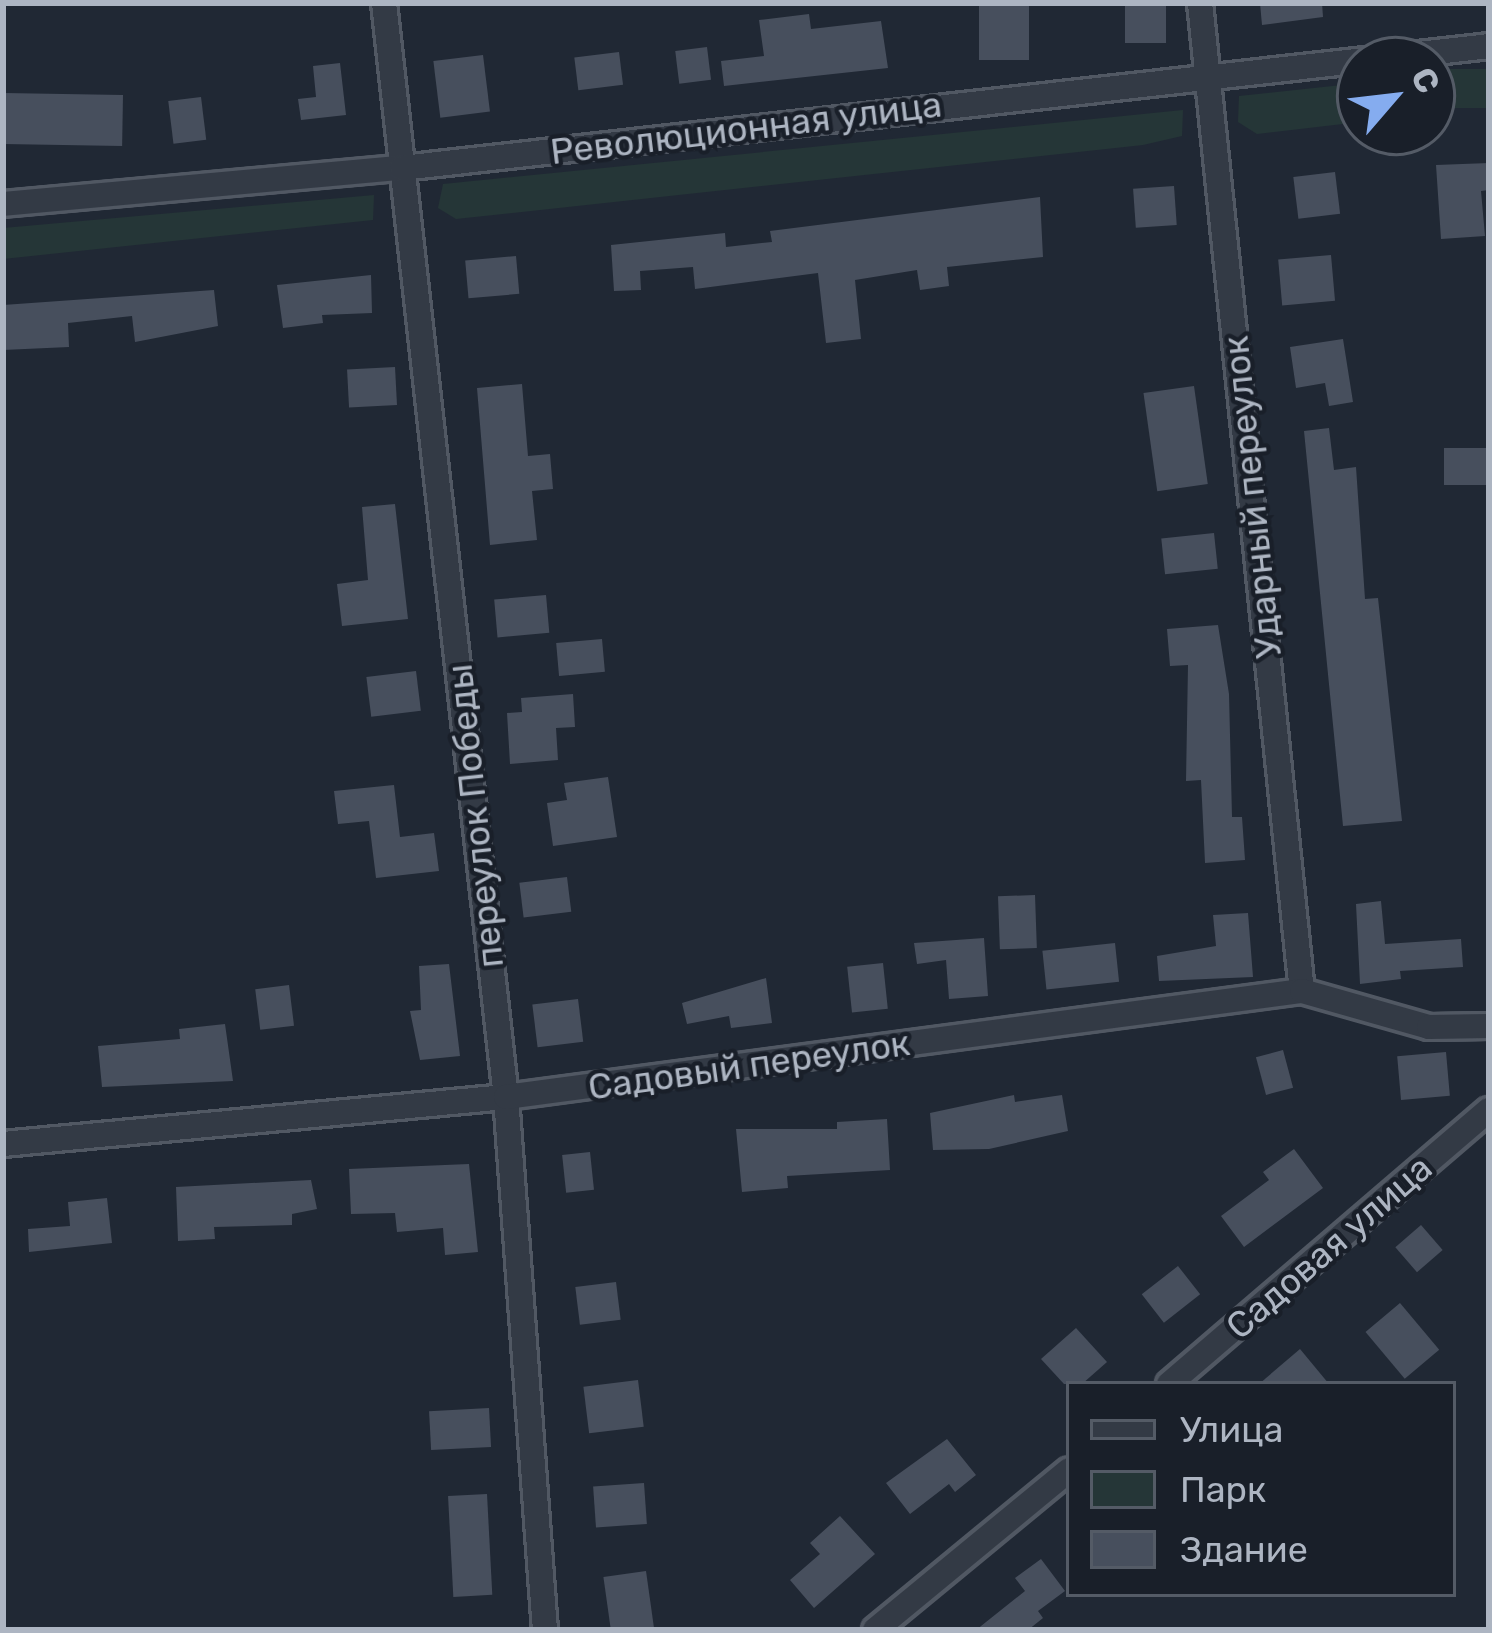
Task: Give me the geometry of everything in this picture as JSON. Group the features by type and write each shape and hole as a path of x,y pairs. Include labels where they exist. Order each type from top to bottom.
{"street":[{"name":"переулок Победы","path":"384,3 506,1097 544,1630"},
{"name":"Ударный переулок","path":"1200,3 1302,991"},
{"name":"Революционная улица","path":"3,204 402,168 1489,46"},
{"name":"Садовый переулок","path":"3,1144 506,1097 1302,991 1429,1027 1489,1026"},
{"name":"Садовая улица","path":"1173,1381 1489,1110"},
{"path":"875,1630 1066,1472"}],"green space":[{"path":"1456,69 1489,69 1489,108 1456,108"},
{"path":"1336,86 1336,125 1257,134 1238,122 1239,96"},
{"path":"1183,110 1182,136 1143,145 456,219 438,208 443,184"},
{"path":"374,195 373,220 3,259 3,228"}],"building":[{"path":"979,3 1029,3 1029,60 979,60"},
{"path":"1125,3 1166,3 1166,43 1125,43"},
{"path":"1260,3 1322,3 1323,17 1262,25"},
{"path":"809,14 811,29 881,21 888,68 724,86 721,61 764,56 759,20"},
{"path":"707,47 711,80 679,84 675,51"},
{"path":"619,52 623,85 578,90 574,57"},
{"path":"483,55 490,112 440,118 433,61"},
{"path":"340,63 346,115 301,120 298,99 316,97 313,66"},
{"path":"4,93 123,95 122,146 3,144"},
{"path":"201,97 206,140 173,144 168,101"},
{"path":"1489,163 1489,190 1481,191 1485,236 1441,239 1436,165"},
{"path":"1335,172 1340,214 1298,219 1293,177"},
{"path":"1174,186 1177,225 1136,228 1133,189"},
{"path":"1040,197 1043,257 947,267 949,286 920,290 917,270 855,280 861,339 826,343 818,273 695,289 693,267 640,271 641,290 614,291 611,245 725,233 726,247 772,242 770,231"},
{"path":"1331,255 1335,301 1282,305 1278,260"},
{"path":"516,256 519,294 469,298 465,260"},
{"path":"371,275 372,313 322,315 323,323 283,328 277,285"},
{"path":"214,290 218,326 135,342 132,316 68,323 69,347 3,350 3,305"},
{"path":"1343,339 1353,402 1329,406 1325,383 1296,388 1290,347"},
{"path":"395,367 397,405 349,407 347,370"},
{"path":"522,384 528,456 550,454 553,489 532,491 537,540 490,545 477,388"},
{"path":"1194,386 1208,484 1157,491 1143,393"},
{"path":"1329,428 1334,470 1356,467 1365,599 1378,598 1402,821 1343,826 1304,431"},
{"path":"1444,448 1489,448 1489,485 1444,485"},
{"path":"395,504 408,619 342,626 337,584 368,580 362,507"},
{"path":"1214,533 1218,569 1165,574 1161,539"},
{"path":"546,595 549,633 498,637 494,600"},
{"path":"1218,625 1229,694 1232,817 1242,817 1245,860 1205,863 1201,780 1186,781 1188,665 1170,666 1167,629"},
{"path":"602,639 605,672 559,676 556,643"},
{"path":"416,671 421,711 371,717 366,677"},
{"path":"573,694 575,727 556,728 558,760 510,764 507,713 522,712 521,698"},
{"path":"608,777 617,837 553,846 547,803 567,800 564,783"},
{"path":"394,785 400,837 434,833 439,871 376,878 369,821 338,824 334,791"},
{"path":"567,877 571,912 524,918 519,883"},
{"path":"1035,895 1037,948 1000,949 998,896"},
{"path":"1381,901 1385,944 1461,939 1463,967 1400,971 1401,979 1360,984 1356,904"},
{"path":"1248,913 1253,977 1159,981 1157,956 1216,946 1213,915"},
{"path":"984,938 988,996 949,999 946,960 917,964 914,943"},
{"path":"1115,943 1119,982 1046,989 1042,951"},
{"path":"883,963 888,1009 852,1013 847,967"},
{"path":"449,964 460,1056 420,1060 410,1011 421,1010 419,966"},
{"path":"766,978 772,1023 731,1028 729,1016 687,1024 682,1003"},
{"path":"289,985 294,1026 260,1030 255,989"},
{"path":"578,999 583,1042 538,1047 532,1005"},
{"path":"225,1024 233,1081 102,1087 98,1046 180,1039 179,1029"},
{"path":"1283,1050 1293,1088 1266,1095 1256,1057"},
{"path":"1446,1052 1450,1096 1401,1100 1397,1056"},
{"path":"1014,1095 1015,1102 1062,1095 1068,1131 989,1149 933,1150 930,1113"},
{"path":"887,1119 890,1170 787,1176 788,1188 742,1192 736,1129 837,1129 837,1122"},
{"path":"1294,1149 1323,1188 1244,1247 1221,1216 1269,1180 1263,1172"},
{"path":"590,1152 594,1190 566,1193 562,1155"},
{"path":"469,1164 478,1252 445,1255 443,1228 397,1232 395,1213 351,1214 349,1169"},
{"path":"311,1180 317,1209 292,1214 292,1225 214,1227 215,1239 178,1241 176,1187"},
{"path":"107,1198 112,1243 29,1252 28,1229 70,1226 68,1202"},
{"path":"1421,1225 1443,1250 1417,1272 1395,1247"},
{"path":"1178,1266 1200,1294 1164,1323 1142,1294"},
{"path":"616,1282 621,1320 580,1325 575,1287"},
{"path":"1400,1303 1439,1350 1405,1379 1366,1332"},
{"path":"1076,1328 1107,1362 1085,1381 1064,1384 1041,1359"},
{"path":"1300,1349 1327,1381 1263,1381"},
{"path":"638,1380 644,1427 589,1433 583,1387"},
{"path":"489,1408 491,1447 431,1450 429,1411"},
{"path":"947,1439 976,1475 955,1492 949,1484 910,1514 886,1483"},
{"path":"644,1483 647,1524 596,1527 593,1487"},
{"path":"487,1494 492,1595 453,1597 448,1496"},
{"path":"840,1516 875,1554 814,1608 790,1580 820,1554 810,1543"},
{"path":"1041,1559 1065,1591 1038,1611 1043,1618 1028,1630 976,1630 1025,1591 1015,1578"},
{"path":"646,1571 654,1630 611,1630 603,1577"}]}
